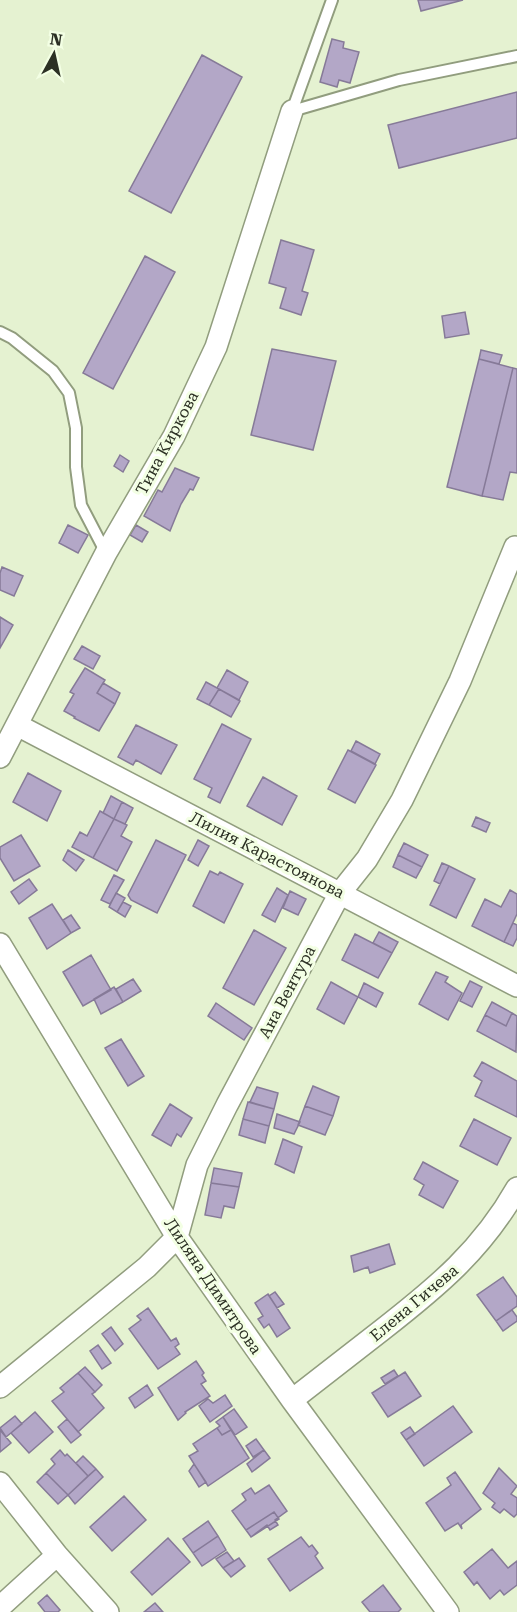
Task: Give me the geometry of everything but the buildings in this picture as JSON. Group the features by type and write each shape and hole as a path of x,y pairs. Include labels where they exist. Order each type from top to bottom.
{"street":[{"name":"Тина Киркова","path":"0,757 106,553 174,436 216,347 292,111"},
{"name":"Ана Вентура","path":"0,1387 147,1267 177,1236 197,1166 340,893 367,859 402,800 460,681 515,547"},
{"name":"Лилия Карастоянова","path":"17,725 517,986"},
{"name":"Лиляна Димитрова","path":"0,944 177,1236 292,1401 448,1612"},
{"name":"Елена Гичева","path":"292,1401 439,1285 510,1216 517,1188"},
{"path":"0,1483 57,1555 108,1612"},
{"path":"0,1607 57,1555"}],"lane":[{"path":"292,111 332,0"},
{"path":"292,111 399,80 517,56"},
{"path":"0,332 12,338 53,371 69,393 76,428 76,467 81,505 106,553"}]}
